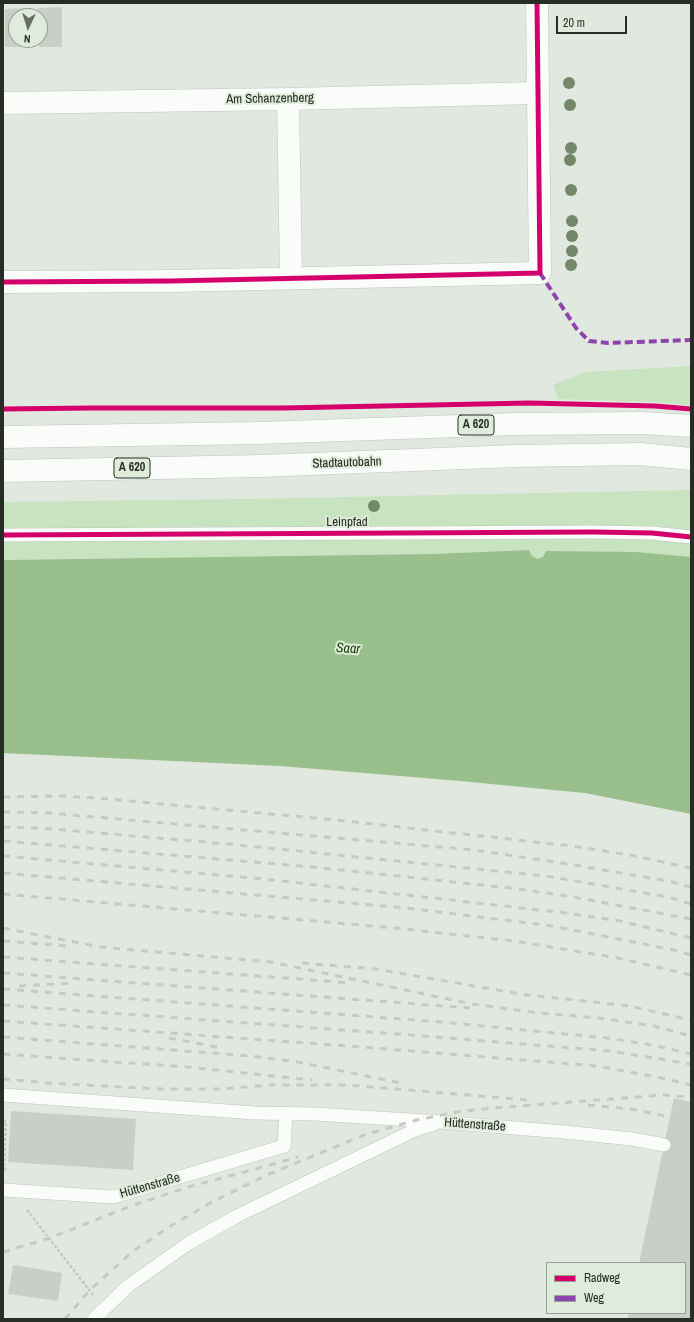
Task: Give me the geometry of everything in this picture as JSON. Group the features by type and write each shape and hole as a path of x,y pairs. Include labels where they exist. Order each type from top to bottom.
{"main road":[{"path":"3,282 172,281 540,273 537,3"},
{"name":"Am Schanzenberg","path":"3,103 288,99 537,93"},
{"path":"288,99 291,278"},
{"name":"A 620","path":"3,437 260,433 515,424 642,423 691,426"},
{"name":"Stadtautobahn","path":"3,471 261,466 523,456 640,454 691,459"}],"lane":[{"name":"Leinpfad","path":"3,535 593,532 652,533 691,537"},
{"name":"Hüttenstraße","path":"3,1095 256,1114 315,1114 441,1122 632,1139 664,1145"},
{"name":"Hüttenstraße","path":"7,1190 113,1197 284,1146 286,1114"},
{"path":"99,1314 128,1286 189,1243 237,1216 408,1134 441,1122"}],"path":[{"path":"3,409 193,408"},
{"path":"3,1121 6,1121 4,1165 7,1190 50,1238 99,1314"}],"shaded area":[{"path":"691,366 691,405 655,402 558,399 553,385 585,372"},
{"path":"691,490 691,557 543,557 538,559 532,556 529,550 432,554 3,560 3,502 245,499"}],"water":[{"name":"Saar","path":"529,550 532,556 538,559 543,557 546,551 636,552 691,557 691,814 585,793 460,781 280,766 3,753 3,560 432,554"}],"building":[{"path":"62,7 62,47 48,47 48,8 38,8"},
{"path":"5,9 8,9 8,47 5,47"},
{"path":"674,1098 691,1102 691,1319 627,1319 629,1314 686,1314 686,1262 639,1262"},
{"path":"11,1111 136,1119 133,1170 8,1162"},
{"path":"13,1265 62,1273 58,1301 8,1294"}],"railway":[{"path":"3,797 61,796 97,798 336,820 572,846 630,855 691,868"},
{"path":"3,812 49,813 474,850 668,881 691,887"},
{"path":"3,827 40,828 228,844 546,876 668,897 691,904"},
{"path":"3,841 313,867 510,888 568,896 691,919"},
{"path":"3,856 264,879 566,913 620,921 691,938"},
{"path":"3,873 406,908 553,926 674,950 691,955"},
{"path":"3,894 395,928 514,941 618,958 691,975"},
{"path":"3,928 100,947 271,962 472,1004 539,1013 599,1018 654,1026 691,1036"},
{"path":"3,941 67,946"},
{"path":"3,957 352,983"},
{"path":"302,963 376,969 520,994 629,1006 691,1020"},
{"path":"3,973 470,1008"},
{"path":"19,986 73,983"},
{"path":"3,989 441,1022 607,1038 653,1045 691,1054"},
{"path":"3,1005 610,1051 691,1064"},
{"path":"3,1021 349,1046 597,1066 691,1085"},
{"path":"3,1037 251,1056 298,1062 406,1084"},
{"path":"169,1038 222,1048"},
{"path":"3,1054 187,1067 312,1080"},
{"path":"3,1079 160,1089 221,1089 271,1085 347,1085 528,1100"},
{"path":"65,1319 90,1290 132,1252 169,1227 212,1202 267,1175 364,1135 417,1120 457,1112 664,1095 691,1097"},
{"path":"588,1105 631,1109 665,1116"},
{"path":"3,1252 50,1238 131,1206 188,1187 298,1157"}],"marked path":[{"path":"540,273 576,328 589,341 608,343 691,340"}],"cycle path":[{"path":"3,282 171,281 540,273 537,3"},
{"path":"3,409 283,408 530,403 655,406 691,409"},
{"path":"3,535 593,532 652,533 691,537"}]}
